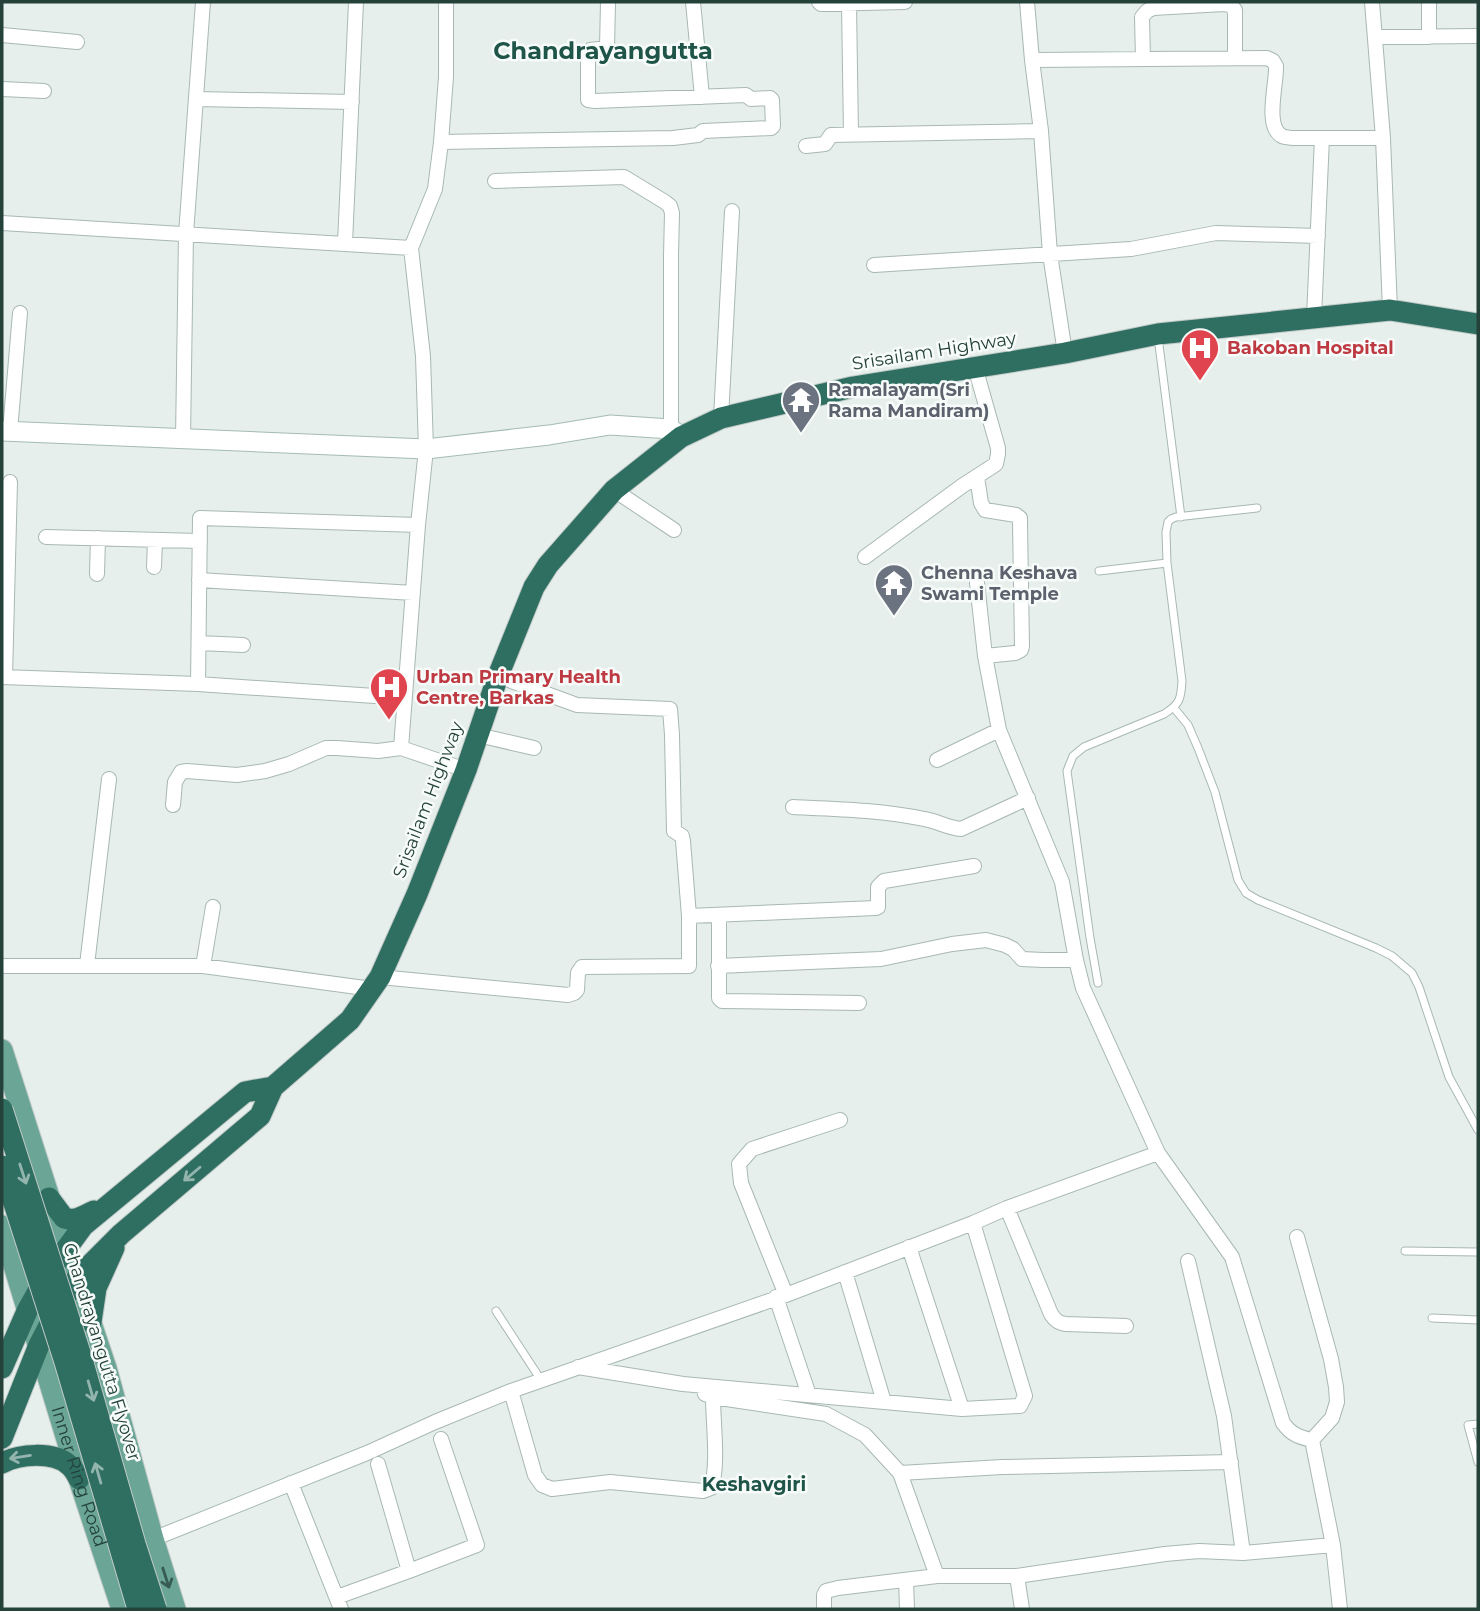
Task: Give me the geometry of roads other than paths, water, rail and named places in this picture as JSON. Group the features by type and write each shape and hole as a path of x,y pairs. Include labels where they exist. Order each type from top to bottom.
{"highway":[{"name":"Srisailam Highway","path":"274,1087 350,1020 376,983 417,894 467,769 498,676 534,587 548,565 614,490 676,433 721,418 853,387 1065,353 1158,334 1390,310 1478,324"},
{"path":"3,1364 13,1335 47,1275 83,1226 245,1092 274,1087"},
{"path":"2,1438 39,1345 77,1278 121,1234 260,1115 274,1087"},
{"name":"Chandrayangutta Flyover","path":"2,1109 81,1356 156,1609"},
{"path":"2,1166 65,1362 138,1609"},
{"path":"49,1198 64,1218 74,1220 123,1194"},
{"path":"91,1322 96,1288 121,1234"},
{"path":"3,1364 9,1355 22,1354 27,1357 28,1370"},
{"path":"2,1463 21,1455 55,1458 70,1465 79,1479"}],"main road":[{"path":"6,431 426,449 610,425 676,433"},
{"path":"2,1050 91,1322 175,1609"},
{"path":"2,1226 28,1309"},
{"name":"Inner Ring Road","path":"28,1309 79,1479 122,1609"}],"street":[{"path":"183,439 186,234 203,2"},
{"path":"345,243 356,2"},
{"path":"401,748 426,449 423,356 411,248 435,189 442,142 446,77 446,2"},
{"path":"442,142 673,138 698,135 703,131 773,126 770,98 751,99 746,95 588,100 588,52 607,48 608,2"},
{"path":"693,2 702,97"},
{"path":"819,2 905,2"},
{"path":"1027,2 1041,131 1050,254 1065,353"},
{"path":"1372,2 1383,138 1390,310"},
{"path":"1429,2 1429,37"},
{"path":"849,4 850,135"},
{"path":"1143,59 1142,17 1147,11 1153,8 1224,4 1235,10 1235,57"},
{"path":"2,35 77,42"},
{"path":"1375,37 1478,37"},
{"path":"1032,61 1267,58 1276,66 1272,120 1276,131 1282,136 1383,138"},
{"path":"2,89 44,91"},
{"path":"196,99 352,102"},
{"path":"806,146 825,144 831,135 1041,131"},
{"path":"1314,317 1322,138"},
{"path":"495,181 624,177 670,206 676,433"},
{"path":"721,418 732,211"},
{"path":"2,223 411,248"},
{"path":"874,265 1131,249 1216,233 1318,236"},
{"path":"6,431 20,313"},
{"path":"864,557 996,464 998,454 975,367"},
{"path":"977,477 981,503 985,510 1020,518 1021,650 985,656"},
{"path":"10,482 3,677 198,684 404,698"},
{"path":"614,490 674,530"},
{"path":"198,684 200,518 418,526"},
{"path":"46,537 200,541"},
{"path":"97,573 98,538"},
{"path":"154,567 155,540"},
{"path":"199,580 413,593"},
{"path":"978,583 985,656 999,730 1062,883 1083,988 1158,1153 1232,1257 1283,1423 1296,1436 1312,1440"},
{"path":"199,643 243,645"},
{"path":"2,966 203,967 376,983 568,995 577,990 578,973 582,967 689,966 689,916 683,841 674,831 670,709 577,705 498,676"},
{"path":"937,760 999,730"},
{"path":"478,735 534,748"},
{"path":"173,805 175,782 181,772 237,775 265,771 326,748 378,751 401,748 467,769"},
{"path":"87,965 109,779"},
{"path":"793,807 891,814 926,819 961,829 1028,798"},
{"path":"689,916 876,908 878,887 884,881 974,866"},
{"path":"203,967 213,906"},
{"path":"719,915 719,999 722,1001 859,1003"},
{"path":"718,966 881,959 952,944 986,940 1013,949 1022,959 1076,960"},
{"path":"809,1395 781,1296 741,1183 739,1164 752,1149 840,1120"},
{"path":"153,1539 367,1453 511,1391 781,1296 1007,1208 1158,1153"},
{"path":"1007,1208 1055,1320 1066,1324 1126,1325"},
{"path":"576,1367 683,1384 962,1409 1020,1406 1024,1396 973,1223"},
{"path":"1297,1237 1331,1359 1336,1387 1337,1402 1332,1418 1312,1440"},
{"path":"909,1247 962,1409"},
{"path":"1188,1261 1224,1416 1242,1553"},
{"path":"845,1272 884,1402"},
{"path":"683,1384 713,1397 826,1414 865,1435 900,1474 937,1576"},
{"path":"511,1391 535,1475 542,1485 552,1489 610,1482 708,1490 713,1482 715,1465 713,1397"},
{"path":"291,1483 339,1603 409,1571 477,1545 442,1439"},
{"path":"1312,1440 1333,1545 1340,1609"},
{"path":"900,1474 1002,1467 1231,1462"},
{"path":"378,1464 409,1571"},
{"path":"824,1609 824,1595 829,1589 937,1576 1017,1576 1165,1553 1242,1553 1333,1545"},
{"path":"1017,1576 1022,1609"},
{"path":"906,1580 907,1609"}],"lane":[{"path":"1158,334 1181,517"},
{"path":"1098,983 1067,771 1073,756 1084,747 1139,726 1174,708 1181,698 1182,681 1167,563 1168,522 1181,517 1257,508"},
{"path":"1099,571 1167,563"},
{"path":"1174,708 1188,725 1198,747 1214,792 1238,880 1246,893 1376,948 1392,956 1412,973 1449,1077 1478,1130"},
{"path":"1405,1251 1478,1252"},
{"path":"496,1311 541,1380"},
{"path":"1432,1318 1478,1320"},
{"path":"1478,1424 1468,1425 1478,1462"}],"place":[{"name":"Bakoban Hospital","path":"1200,382"},
{"name":"Ramalayam(Sri Rama Mandiram)","path":"801,434"},
{"name":"Chenna Keshava Swami Temple","path":"894,617"},
{"name":"Urban Primary Health Centre, Barkas","path":"389,721"}],"district":[{"name":"Chandrayangutta","path":"603,50"},
{"name":"Keshavgiri","path":"754,1484"}]}
